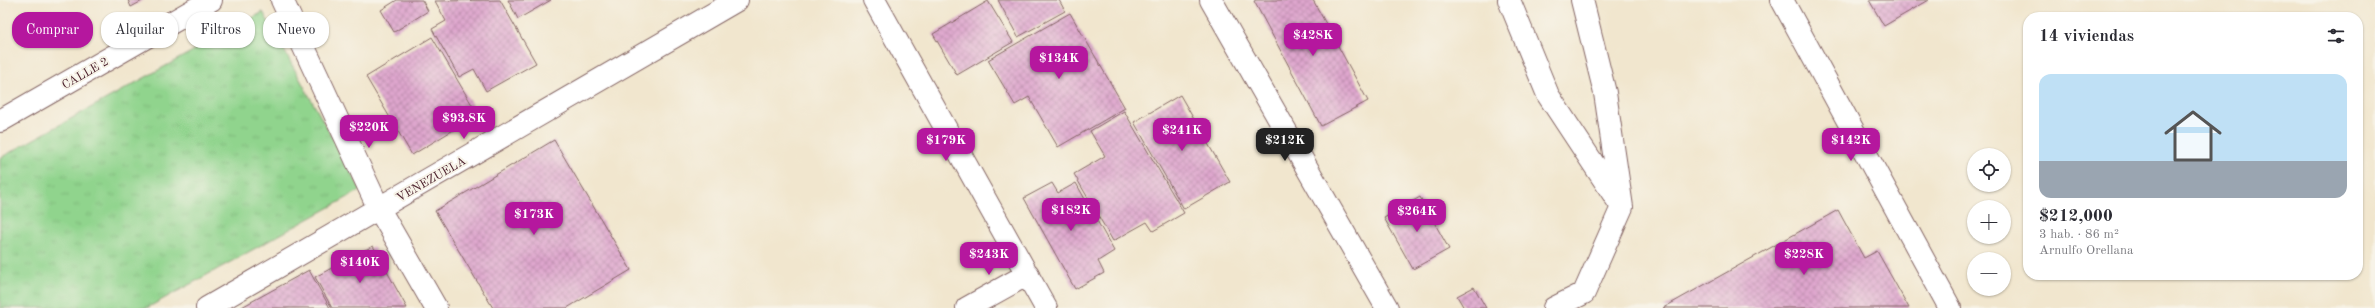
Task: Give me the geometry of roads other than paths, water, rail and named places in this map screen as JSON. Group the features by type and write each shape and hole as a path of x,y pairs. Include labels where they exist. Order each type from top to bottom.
{"street":[{"name":"CALLE 2","path":"0,122 211,0"},
{"path":"282,0 379,209 436,308"},
{"name":"VENEZUELA","path":"207,308 737,0"},
{"path":"874,0 1046,308"},
{"path":"1211,0 1387,308"},
{"path":"1510,0 1548,95 1622,207"},
{"path":"1554,308 1584,292 1622,207 1605,93 1582,0"},
{"path":"1782,0 1950,308"},
{"path":"967,308 1028,274"}]}
